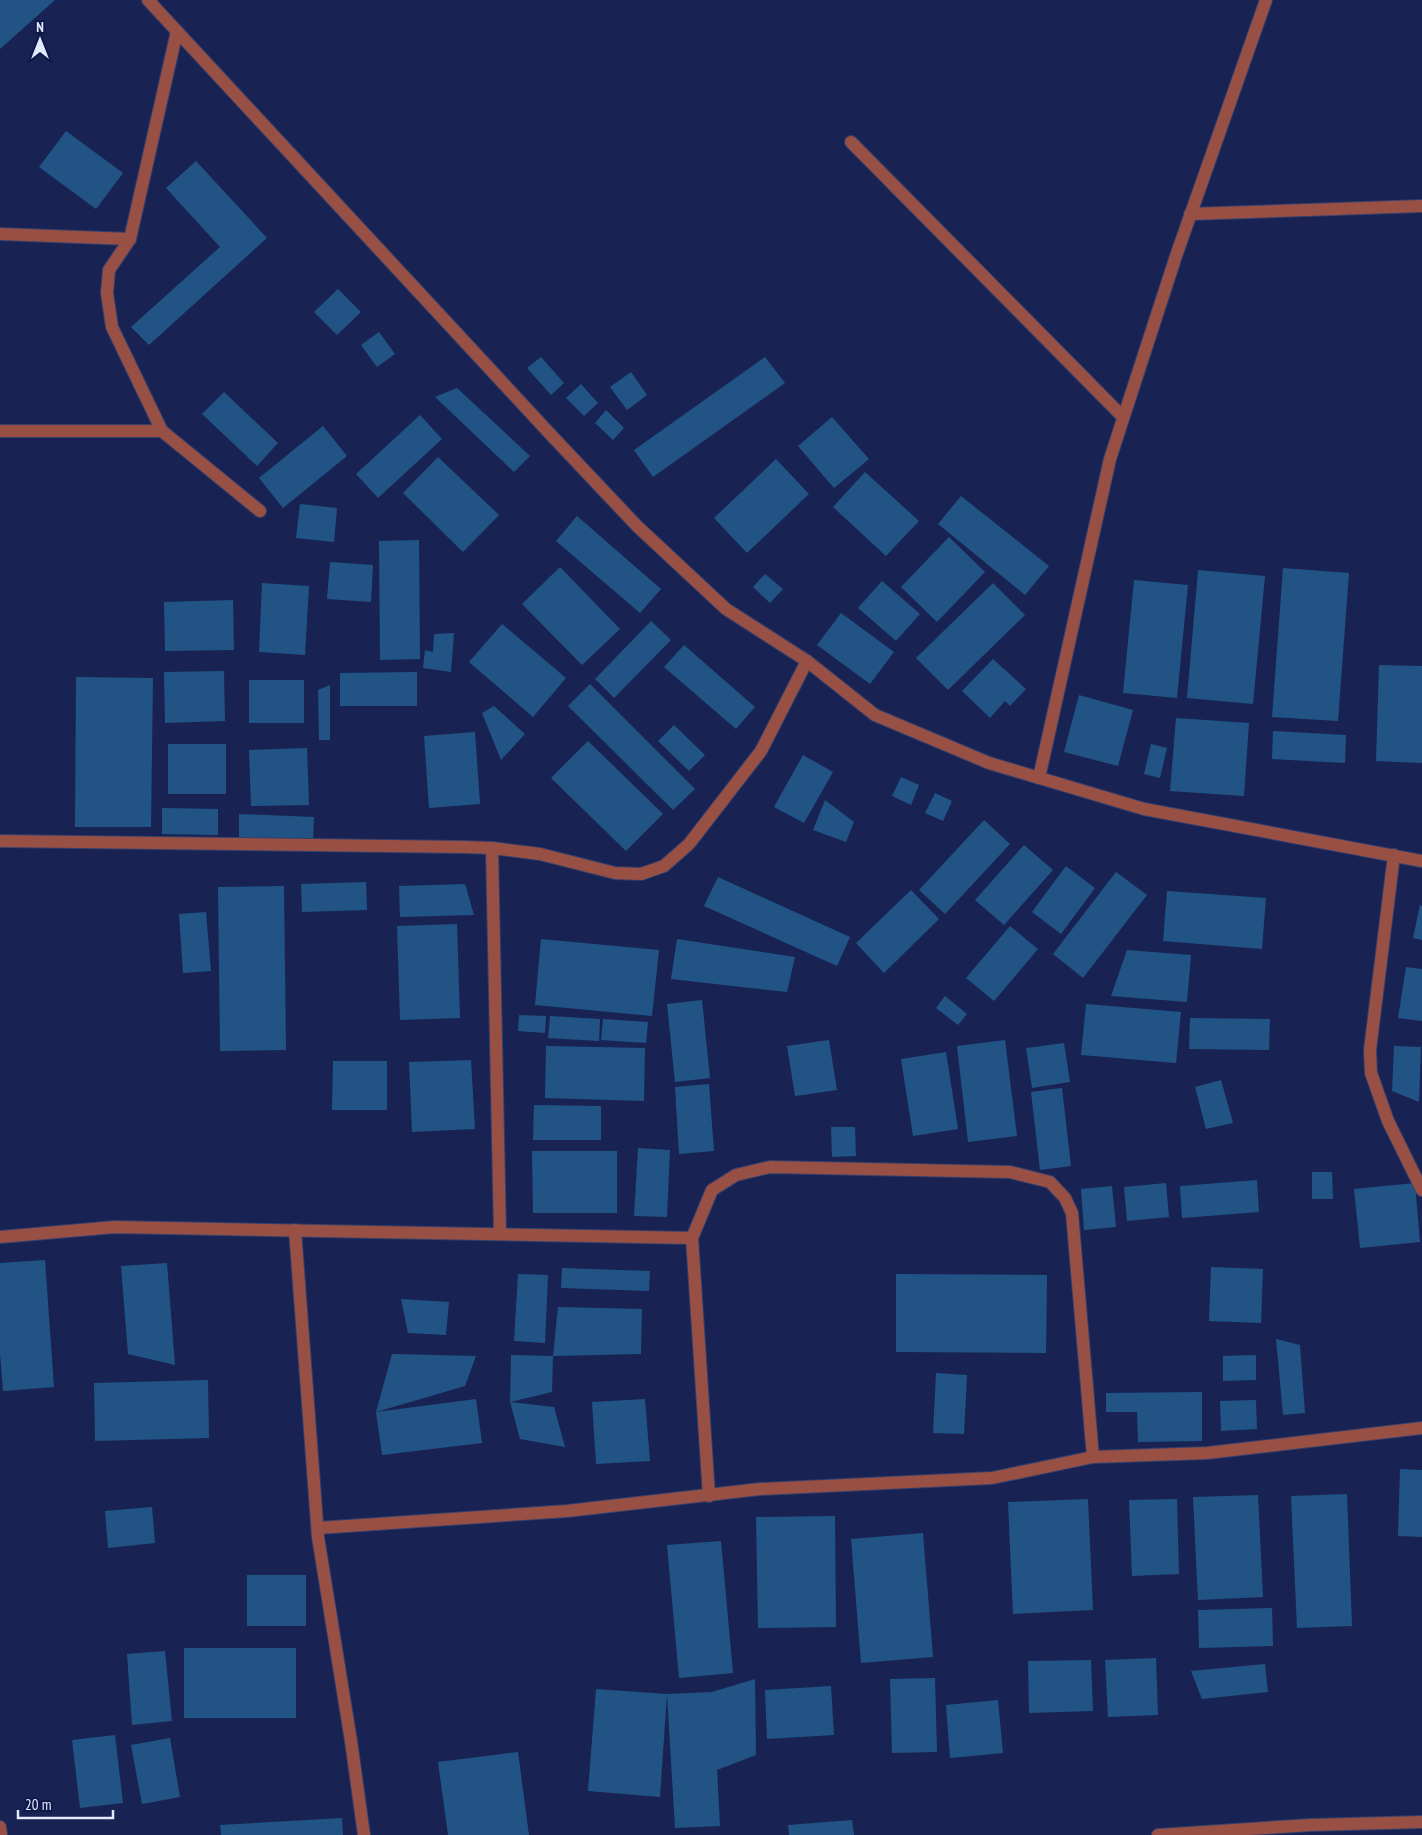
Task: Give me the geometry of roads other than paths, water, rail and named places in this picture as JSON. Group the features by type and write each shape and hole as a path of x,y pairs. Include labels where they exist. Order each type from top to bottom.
{"street":[{"path":"148,0 637,526 726,609 807,660 875,715 989,763 1144,809 1422,861"},
{"path":"1039,778 1110,459 1190,214 1266,0"},
{"path":"177,31 130,239 109,270 107,293 112,327 162,430 260,511"},
{"path":"851,142 1123,418"},
{"path":"1190,214 1422,206"},
{"path":"0,234 130,239"},
{"path":"0,430 162,430"},
{"path":"0,841 492,848 540,854 615,873 641,874 664,866 689,844 761,751 807,660"},
{"path":"492,848 500,1234"},
{"path":"1394,856 1370,1050 1371,1073 1388,1121 1422,1190"},
{"path":"709,1496 692,1238 712,1190 736,1175 770,1167 1010,1172 1050,1182 1065,1198 1072,1213 1093,1457"},
{"path":"0,1237 115,1227 692,1238"},
{"path":"295,1230 318,1528 364,1835"},
{"path":"318,1528 567,1511 760,1489 992,1478 1093,1457 1207,1453 1422,1428"},
{"path":"1158,1835 1310,1825 1422,1822"},
{"path":"0,1827 1,1835"}]}
